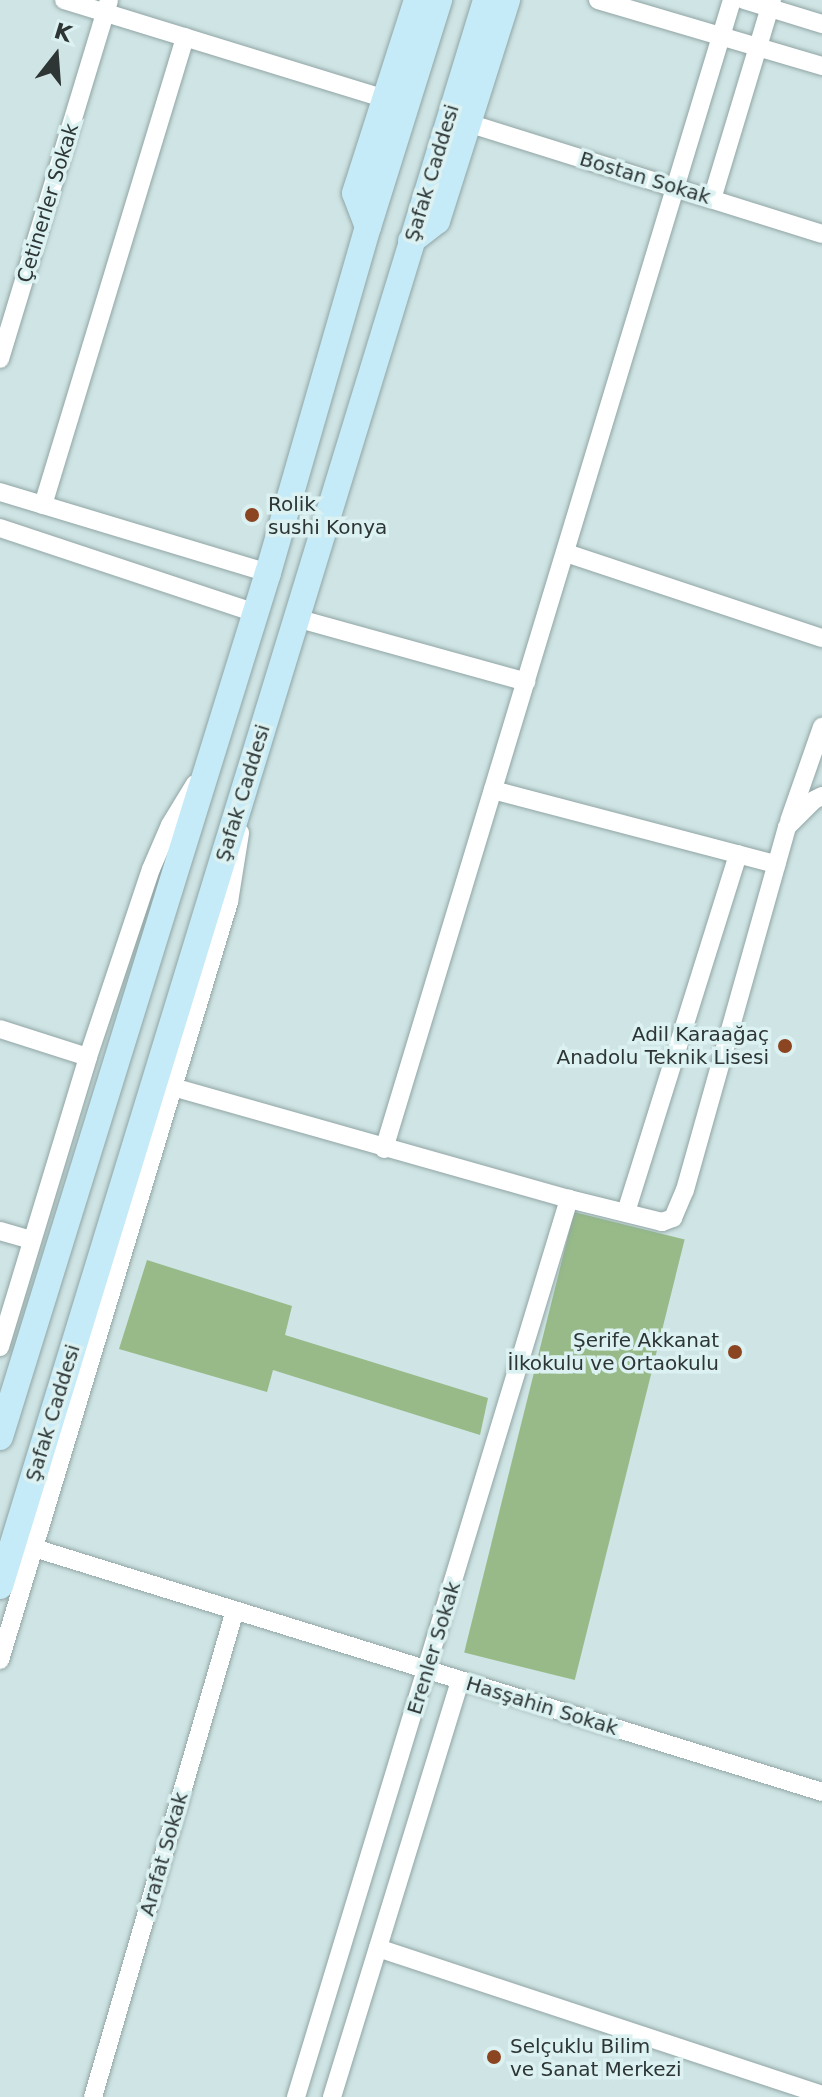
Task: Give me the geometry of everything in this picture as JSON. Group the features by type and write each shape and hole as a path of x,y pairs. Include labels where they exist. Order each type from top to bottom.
{"main road":[{"path":"368,227 355,193 417,0"},
{"name":"Şafak Caddesi","path":"0,1437 268,573 368,227 439,0"},
{"name":"Şafak Caddesi","path":"0,1586 486,0"},
{"path":"411,241 437,221 507,0"},
{"path":"176,867 216,879"}],"street":[{"path":"64,0 107,6 185,37 386,99"},
{"path":"598,0 822,66"},
{"path":"384,1149 732,0"},
{"path":"744,0 771,4 822,24"},
{"path":"712,199 771,4"},
{"name":"Çetinerler Sokak","path":"0,359 107,6"},
{"path":"43,505 185,37"},
{"name":"Bostan Sokak","path":"468,123 822,234"},
{"path":"0,492 268,573"},
{"path":"0,528 255,613"},
{"path":"566,553 822,638"},
{"path":"296,618 526,682"},
{"path":"173,1087 569,1199 662,1222 673,1218 685,1190 787,827 822,727"},
{"path":"2,1336 88,1057 151,869 170,825 210,757"},
{"path":"0,1660 229,902 248,774"},
{"path":"493,790 776,864"},
{"path":"787,827 822,796"},
{"path":"626,1212 738,854"},
{"path":"0,1029 88,1057"},
{"name":"Erenler Sokak","path":"296,2097 569,1199"},
{"path":"0,1231 32,1240"},
{"name":"Hasşahin Sokak","path":"34,1548 822,1792"},
{"name":"Arafat Sokak","path":"93,2097 235,1610"},
{"name":"Erenler Sokak","path":"332,2097 460,1680"},
{"path":"378,1948 822,2095"}],"green space":[{"path":"574,1212 685,1240 575,1680 464,1653"},
{"path":"147,1260 292,1306 285,1335 488,1398 480,1435 273,1370 267,1392 119,1349"}],"place":[{"name":"Rolik sushi Konya","path":"252,515"},
{"name":"Adil Karaağaç Anadolu Teknik Lisesi","path":"785,1046"},
{"name":"Şerife Akkanat İlkokulu ve Ortaokulu","path":"735,1352"},
{"name":"Selçuklu Bilim ve Sanat Merkezi","path":"494,2057"}]}
